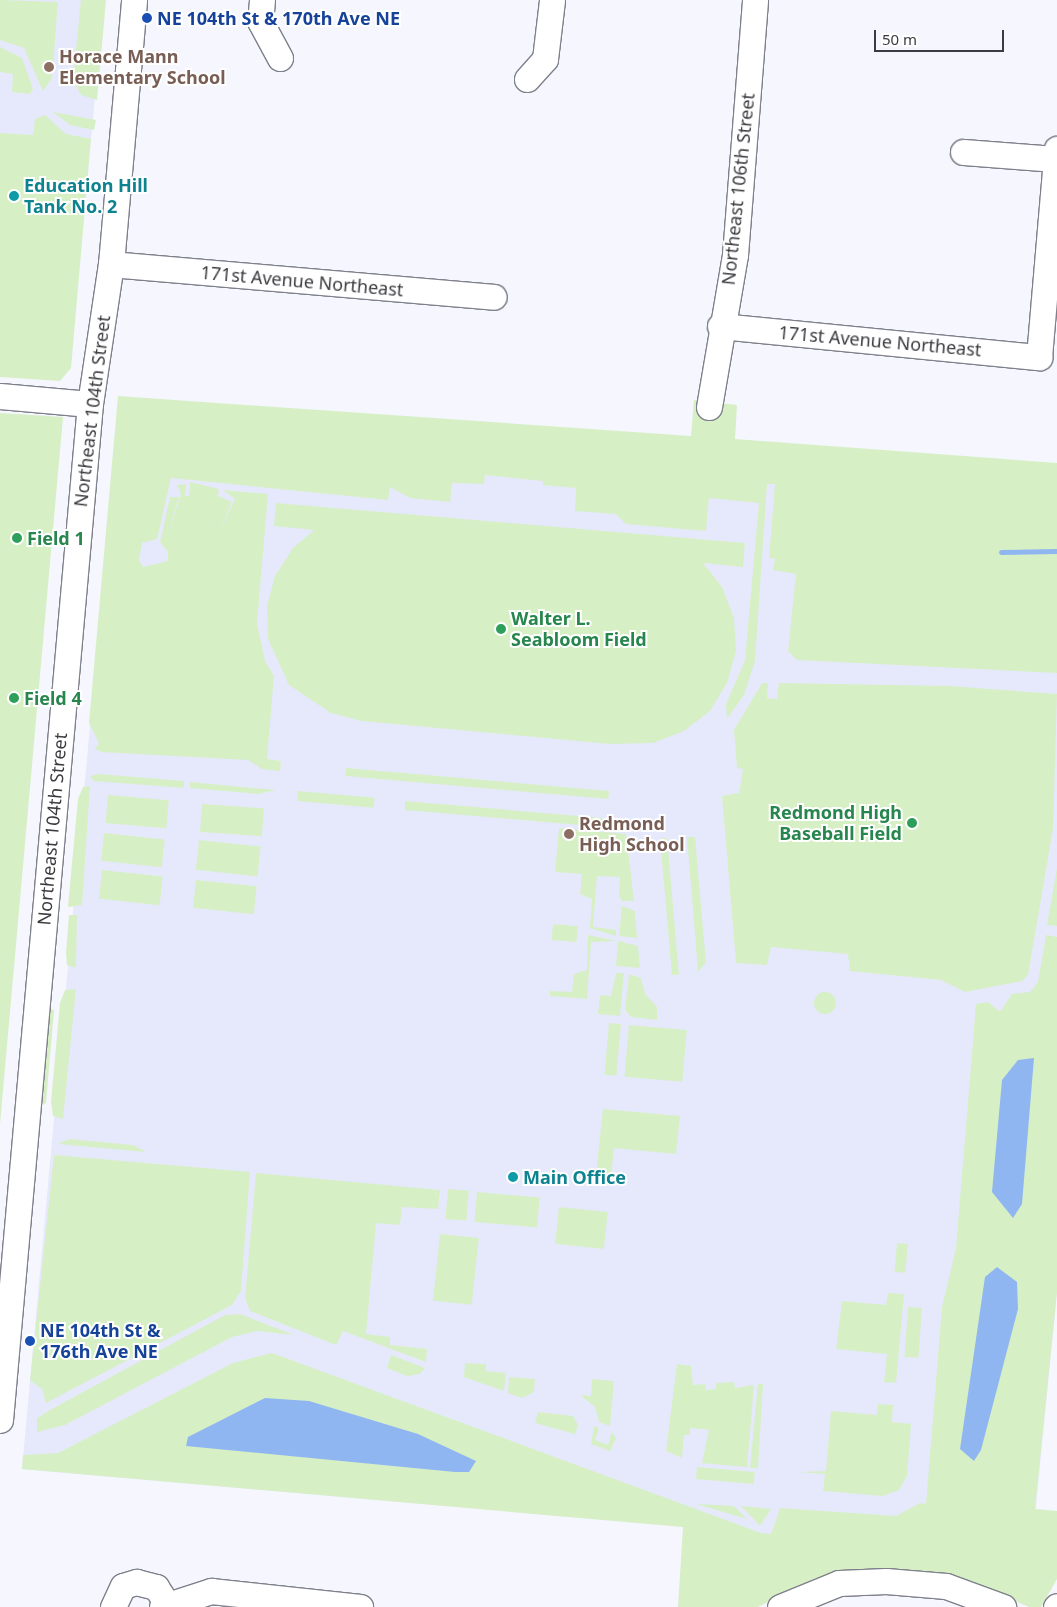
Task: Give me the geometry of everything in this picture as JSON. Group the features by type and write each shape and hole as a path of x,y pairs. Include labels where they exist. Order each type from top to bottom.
{"street":[{"name":"Northeast 104th Street","path":"0,1420 90,404 111,264 134,0"},
{"path":"262,0 260,21 280,58"},
{"path":"527,79 545,59 552,0"},
{"name":"Northeast 106th Street","path":"709,407 720,326 735,255 755,0"},
{"path":"963,152 1057,154"},
{"name":"171st Avenue Northeast","path":"720,326 1039,357 1057,154"},
{"name":"171st Avenue Northeast","path":"111,264 494,297"},
{"path":"0,396 90,404"},
{"path":"780,1607 839,1583 886,1581 946,1586 1003,1607"},
{"path":"118,1597 147,1583 156,1587 164,1606 211,1591 349,1607"}],"shaded area":[{"name":"Horace Mann Elementary School","path":"0,0 104,0 91,139 0,133"},
{"name":"Redmond High School","path":"117,431 1057,507 1057,1292 1031,1557 22,1469"}],"green space":[{"path":"0,0 58,2 52,78 43,91 24,48 0,40"},
{"path":"81,0 106,0 97,100 81,95 73,80"},
{"path":"0,47 22,58 33,89 30,94 12,92 13,74 0,72"},
{"path":"53,112 96,120 94,130 70,125"},
{"path":"45,115 66,134 91,139 71,368 60,381 0,377 0,133 33,135 35,119"},
{"path":"118,396 691,436 694,400 737,405 735,439 1057,463 1057,673 797,660 788,651 796,574 773,570 775,559 769,558 775,484 767,484 755,661 744,695 727,719 726,704 745,660 759,503 709,498 706,531 626,524 616,514 575,511 576,488 543,485 543,481 485,475 484,484 452,483 450,502 410,498 390,487 388,500 171,478 157,539 142,543 139,560 143,567 168,561 168,552 160,542 170,497 179,497 167,538 181,494 177,485 186,484 185,496 189,496 190,482 219,489 218,496 232,502 221,530 235,499 223,490 268,494 257,623 265,661 274,676 267,759 281,761 280,771 262,769 248,760 102,752 95,749 99,743 89,723"},
{"path":"0,413 63,417 0,1124"},
{"path":"276,503 745,543 743,567 703,563 722,587 734,618 736,651 727,683 710,711 684,731 653,743 610,744 362,721 331,713 289,685 268,639 267,606 275,576 293,548 314,530 274,526"},
{"name":"Redmond High Baseball Field","path":"762,683 768,683 767,698 777,699 779,683 949,686 1057,694 1053,829 1028,975 1022,981 965,992 941,980 850,971 848,954 771,947 767,965 736,963 722,796 739,793 743,769 737,768 734,730"},
{"path":"346,768 609,791 608,799 345,776"},
{"path":"99,774 184,781 184,788 94,781 90,776"},
{"path":"190,782 276,790 258,794 190,788"},
{"path":"90,786 82,905 68,907 78,799 83,787"},
{"path":"298,791 375,798 374,808 297,801"},
{"path":"108,795 169,800 166,828 106,823"},
{"path":"405,801 602,818 604,822 603,827 405,810"},
{"path":"202,804 264,808 262,836 200,832"},
{"path":"559,828 626,834 634,901 622,901 619,896 620,877 597,876 593,927 616,930 616,936 590,928 592,899 580,894 582,874 555,872"},
{"path":"104,833 165,839 162,867 101,861"},
{"path":"687,837 695,837 706,962 698,972"},
{"path":"667,838 679,974 672,975 660,839"},
{"path":"199,840 261,846 258,876 196,870"},
{"path":"1057,868 1057,926 1047,925"},
{"path":"102,870 163,876 160,905 99,899"},
{"path":"196,880 257,886 254,914 193,908"},
{"path":"622,906 635,911 637,938 619,936"},
{"path":"69,915 77,915 76,968 67,965"},
{"path":"553,924 578,926 577,942 552,940"},
{"path":"588,935 616,941 591,942 587,999 550,996 550,991 572,992 574,974 587,970"},
{"path":"1046,935 1057,937 1057,1292 1035,1509 1057,1511 1057,1579 1041,1607 1029,1607 961,1578 880,1569 815,1578 758,1607 678,1607 683,1527 22,1469 23,1455 58,1453 233,1363 272,1353 761,1533 771,1534 780,1508 896,1516 920,1503 926,1504 942,1307 956,1248 976,1004 988,1002 1000,1012 1012,994 1030,992 1038,982"},
{"path":"618,941 638,946 640,968 616,966"},
{"path":"616,973 624,973 620,1016 598,1014 600,995 611,996"},
{"path":"629,974 641,978 645,994 657,1007 657,1020 631,1017 625,1010"},
{"path":"76,989 63,1119 53,1116 51,1102 60,1003 65,990"},
{"path":"825,992 833,995 836,1003 833,1011 825,1014 817,1011 814,1003 817,995"},
{"path":"49,1009 54,1010 46,1103 42,1105"},
{"path":"609,1023 621,1024 616,1076 604,1075"},
{"path":"629,1025 687,1030 682,1082 624,1077"},
{"path":"603,1109 680,1116 676,1154 614,1148 610,1185 595,1184"},
{"path":"69,1139 133,1145 146,1152 58,1144"},
{"path":"54,1155 250,1172 241,1291 232,1305 46,1403 42,1389 30,1380"},
{"path":"256,1173 440,1190 438,1209 402,1207 400,1225 376,1223 366,1334 390,1337 390,1345 427,1349 426,1362 343,1331 336,1345 250,1311 245,1298"},
{"path":"448,1189 469,1191 466,1221 445,1219"},
{"path":"477,1192 540,1197 537,1227 474,1222"},
{"path":"559,1207 608,1212 604,1249 555,1244"},
{"path":"440,1234 479,1238 472,1305 433,1301"},
{"path":"897,1243 908,1244 905,1273 894,1272"},
{"path":"888,1293 904,1294 896,1383 884,1382 887,1354 836,1349 842,1301 886,1305"},
{"path":"908,1307 922,1308 918,1358 905,1357"},
{"path":"240,1314 294,1335 257,1331 232,1337 65,1425 37,1432 37,1418 50,1410 225,1315"},
{"path":"391,1355 425,1368 420,1374 407,1376 387,1368"},
{"path":"465,1363 486,1364 486,1371 506,1373 504,1391 464,1377"},
{"path":"677,1364 691,1366 693,1385 705,1384 706,1390 716,1389 716,1383 734,1382 735,1388 754,1385 747,1467 702,1463 709,1430 690,1428 690,1435 684,1435 682,1458 666,1451"},
{"path":"509,1377 535,1379 534,1392 522,1398 508,1393"},
{"path":"592,1379 614,1381 610,1426 599,1422 595,1407 580,1395 591,1396"},
{"path":"758,1384 763,1384 758,1468 750,1468"},
{"path":"878,1404 893,1405 892,1422 911,1424 907,1476 899,1490 883,1496 823,1491 825,1474 799,1472 826,1471 831,1411 877,1415"},
{"path":"538,1412 573,1416 578,1425 575,1434 535,1423"},
{"path":"594,1426 599,1428 595,1440 608,1445 612,1432 616,1438 610,1451 591,1444"},
{"path":"697,1467 755,1472 754,1484 696,1479"},
{"path":"696,1504 734,1506 747,1519"},
{"path":"741,1506 771,1509 760,1526"}],"water":[{"path":"1034,1058 1022,1204 1013,1218 992,1192 1002,1080 1018,1060"},
{"path":"997,1267 1017,1282 1018,1309 981,1450 974,1461 960,1449 985,1277"},
{"path":"265,1398 309,1401 418,1434 476,1461 469,1472 455,1472 186,1446 188,1437"}],"waterway":[{"path":"1001,552 1057,551"}],"place":[{"name":"NE 104th St & 170th Ave NE","path":"147,18"},
{"name":"Horace Mann Elementary School","path":"49,67"},
{"name":"Education Hill Tank No. 2","path":"14,196"},
{"name":"Field 1","path":"17,538"},
{"name":"Walter L. Seabloom Field","path":"501,629"},
{"name":"Field 4","path":"14,698"},
{"name":"Redmond High Baseball Field","path":"912,823"},
{"name":"Redmond High School","path":"569,834"},
{"name":"Main Office","path":"513,1177"},
{"name":"NE 104th St & 176th Ave NE","path":"30,1341"}]}
